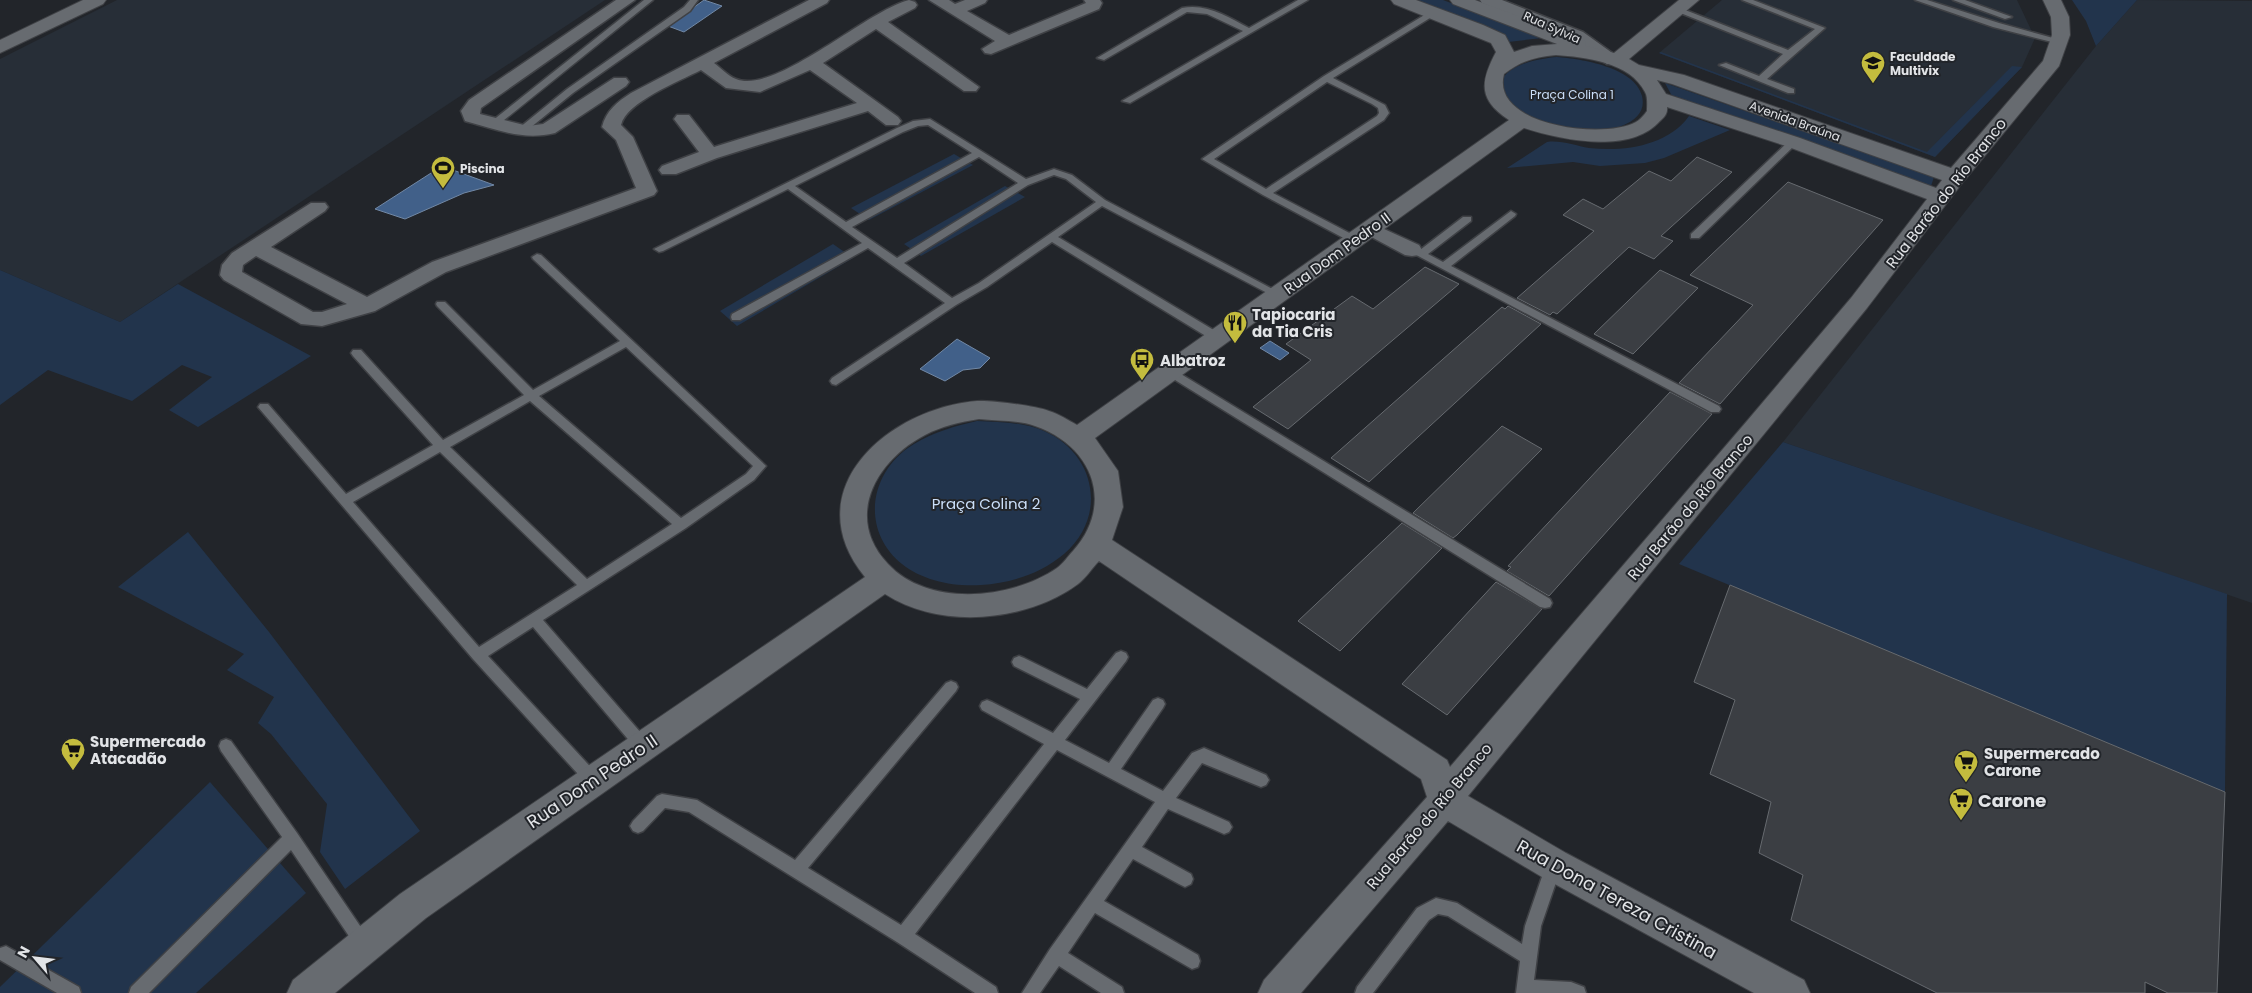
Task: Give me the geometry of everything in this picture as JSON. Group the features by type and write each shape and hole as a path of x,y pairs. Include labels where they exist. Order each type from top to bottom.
{"street":[{"path":"0,47 97,0"},
{"path":"620,82 548,129 536,133 471,117 470,111 475,104 627,0"},
{"path":"318,207 235,261 231,268 231,275 309,319 322,319 368,306 439,267 647,191 624,137 611,127 612,119 637,97 821,0"},
{"path":"936,0 1008,42"},
{"path":"955,10 979,0"},
{"path":"991,49 1093,6 1092,0"},
{"path":"1400,0 1498,39 1505,52 1497,70 1493,82 1496,95 1506,108 1523,120 1548,130 1575,136 1616,135 1647,124 1658,108 1658,98 1650,83 1616,62 1566,50 1542,50 1514,57 1497,70"},
{"name":"Avenida Braúna","path":"1459,0 1548,32 1616,62 1677,79 1948,187"},
{"name":"Rua Sylvia","path":"1488,0 1577,36 1616,62"},
{"name":"Rua Barão do Río Branco","path":"1277,993 1420,827 1445,801 1469,768 1811,362 1948,187 2052,62 2060,41 2060,17 2052,0"},
{"path":"1616,62 1683,3"},
{"path":"702,63 732,84 760,87 811,63 876,22 909,5"},
{"path":"876,22 970,87"},
{"path":"811,63 835,78 892,121"},
{"name":"Avenida Braúna","path":"1658,98 1793,142 1948,187"},
{"path":"669,170 710,154 869,105"},
{"path":"683,119 710,154"},
{"name":"Rua Dom Pedro II","path":"1078,437 1523,120"},
{"path":"1363,234 1417,253"},
{"path":"256,247 368,306"},
{"path":"979,410 1015,412 1033,415 1050,421 1078,437 1102,464 1110,488 1109,517 1097,545 1088,558 1061,580 1028,597 999,604 970,606 932,602 915,596 885,579 863,554 853,525 853,510 861,480 880,454 894,442 924,424 942,417 979,410"},
{"path":"1097,545 1435,770 1445,801"},
{"name":"Rua Dom Pedro II","path":"306,993 412,906 885,579"},
{"name":"Rua Dona Tereza Cristina","path":"1445,801 1554,865 1791,993"}],"lane":[{"path":"495,123 649,0"},
{"path":"522,130 570,91 687,9 694,0"},
{"path":"1127,101 1304,0"},
{"path":"1746,0 1821,28 1789,52 1761,79"},
{"path":"1919,0 1996,25 2060,41"},
{"path":"1957,0 2008,17"},
{"path":"1683,3 1789,52"},
{"path":"1100,58 1185,10 1192,8 1206,9 1249,31"},
{"path":"1363,234 1266,193 1207,159 1327,78 1434,13"},
{"path":"1723,65 1791,91"},
{"path":"1266,193 1381,118 1384,113 1382,107 1375,102 1327,78"},
{"path":"659,249 916,123 930,122 939,126 978,154 1025,183"},
{"path":"1695,236 1793,142"},
{"path":"846,226 978,154"},
{"path":"897,262 1025,183 1054,172 1069,177 1102,202 1279,295"},
{"path":"788,185 952,303"},
{"path":"836,381 952,303 983,285 1102,202"},
{"path":"1444,267 1511,214"},
{"path":"1467,219 1417,253 1715,409"},
{"path":"1051,237 1218,338"},
{"path":"736,317 869,242"},
{"path":"478,655 681,525 750,477 760,466 537,257"},
{"path":"441,304 533,397 681,525"},
{"path":"346,500 533,397 626,342"},
{"path":"357,353 442,447 585,585"},
{"path":"1171,372 1545,604"},
{"path":"264,408 346,500 478,655 593,780"},
{"path":"534,619 643,746"},
{"path":"903,936 1121,656"},
{"path":"1019,662 1089,697"},
{"path":"797,870 950,687"},
{"path":"1110,772 1158,704"},
{"path":"988,706 1110,772 1224,827"},
{"path":"226,746 365,945"},
{"path":"1030,993 1165,800 1197,758 1204,755 1261,780"},
{"path":"638,826 662,800 692,805 903,936 990,993"},
{"path":"136,993 292,838"},
{"path":"1131,849 1185,879"},
{"path":"1554,865 1533,926 1524,990 1571,990 1578,993"},
{"path":"1093,903 1192,961"},
{"path":"1363,993 1423,914 1436,906 1452,909 1529,957"},
{"path":"6,954 61,990"},
{"path":"1056,956 1116,993"}],"shaded area":[{"path":"117,0 605,0 120,322 0,270 0,59"},
{"path":"704,0 722,6 684,32 668,26"},
{"name":"Faculdade Multivix","path":"1722,0 2017,0 2035,38 2022,67 1935,157 1659,53"},
{"path":"2137,0 2252,1 2252,603 1783,442 2096,46"},
{"name":"Piscina","path":"442,166 494,185 464,193 405,219 375,209"},
{"path":"957,339 990,358 980,368 963,370 945,381 920,369"},
{"path":"1270,341 1289,353 1280,360 1260,348"}],"green space":[{"path":"1414,0 1443,0 1542,38 1508,42"},
{"path":"2072,0 2137,0 2096,46 2086,21"},
{"path":"1661,52 1927,152 2012,66 2022,67 1935,157 1659,53"},
{"name":"Praça Colina 1","path":"1557,57 1606,66 1629,78 1637,86 1642,96 1642,107 1638,115 1630,122 1619,127 1584,132 1542,122 1516,110 1503,94 1501,84 1505,76 1512,69 1523,64"},
{"path":"1665,83 1934,177 1930,189 1672,96"},
{"path":"1689,116 1730,130 1664,158 1645,163 1600,166 1573,162 1507,168 1547,142 1563,142 1602,149 1630,148 1644,145 1669,134"},
{"path":"954,154 973,165 869,220 851,208"},
{"path":"1005,186 1025,197 921,256 904,244"},
{"path":"833,244 853,258 737,326 720,311"},
{"path":"0,270 120,322 178,284 311,356 198,427 169,410 212,377 182,365 132,401 48,370 0,405"},
{"name":"Praça Colina 2","path":"977,421 1028,426 1044,431 1062,441 1085,470 1090,487 1091,504 1087,522 1078,539 1064,554 1045,567 1014,580 992,584 950,584 929,579 910,570 889,550 880,535 875,518 875,501 879,485 887,469 914,444 953,427"},
{"path":"1783,442 2227,594 2225,792 1679,564"},
{"path":"188,532 269,632 420,831 345,889 320,852 327,804 271,734 258,723 274,697 227,670 244,654 118,587"},
{"path":"210,782 306,893 196,993 0,993 0,987"}],"building":[{"path":"1697,157 1732,172 1661,236 1673,241 1654,259 1629,247 1557,314 1553,312 1550,315 1517,298 1594,231 1563,215 1583,199 1603,209 1649,171 1671,181"},
{"path":"1788,182 1883,220 1720,404 1679,383 1753,305 1690,275"},
{"path":"1425,267 1459,284 1288,429 1253,407 1311,360 1286,344 1352,296 1373,309"},
{"path":"1660,270 1698,288 1633,354 1594,334"},
{"path":"1508,306 1541,324 1369,482 1331,458 1502,307 1505,309"},
{"path":"1670,392 1712,414 1549,596 1507,571 1511,567 1508,566"},
{"path":"1502,426 1542,449 1457,535 1453,538 1413,513"},
{"path":"1402,523 1442,548 1340,651 1298,621"},
{"path":"1496,582 1542,609 1447,715 1402,684"},
{"name":"Supermercado Carone","path":"1730,585 2225,792 2217,993 2168,993 2145,982 2145,993 1937,993 1791,920 1803,875 1759,853 1771,802 1710,774 1735,700 1694,682"}],"place":[{"name":"Faculdade Multivix","path":"1873,84"},
{"name":"Piscina","path":"443,189"},
{"name":"Tapiocaria da Tia Cris","path":"1235,344"},
{"name":"Albatroz","path":"1142,381"},
{"name":"Supermercado Atacadão","path":"73,771"},
{"name":"Supermercado Carone","path":"1966,783"},
{"name":"Carone","path":"1961,821"}]}
